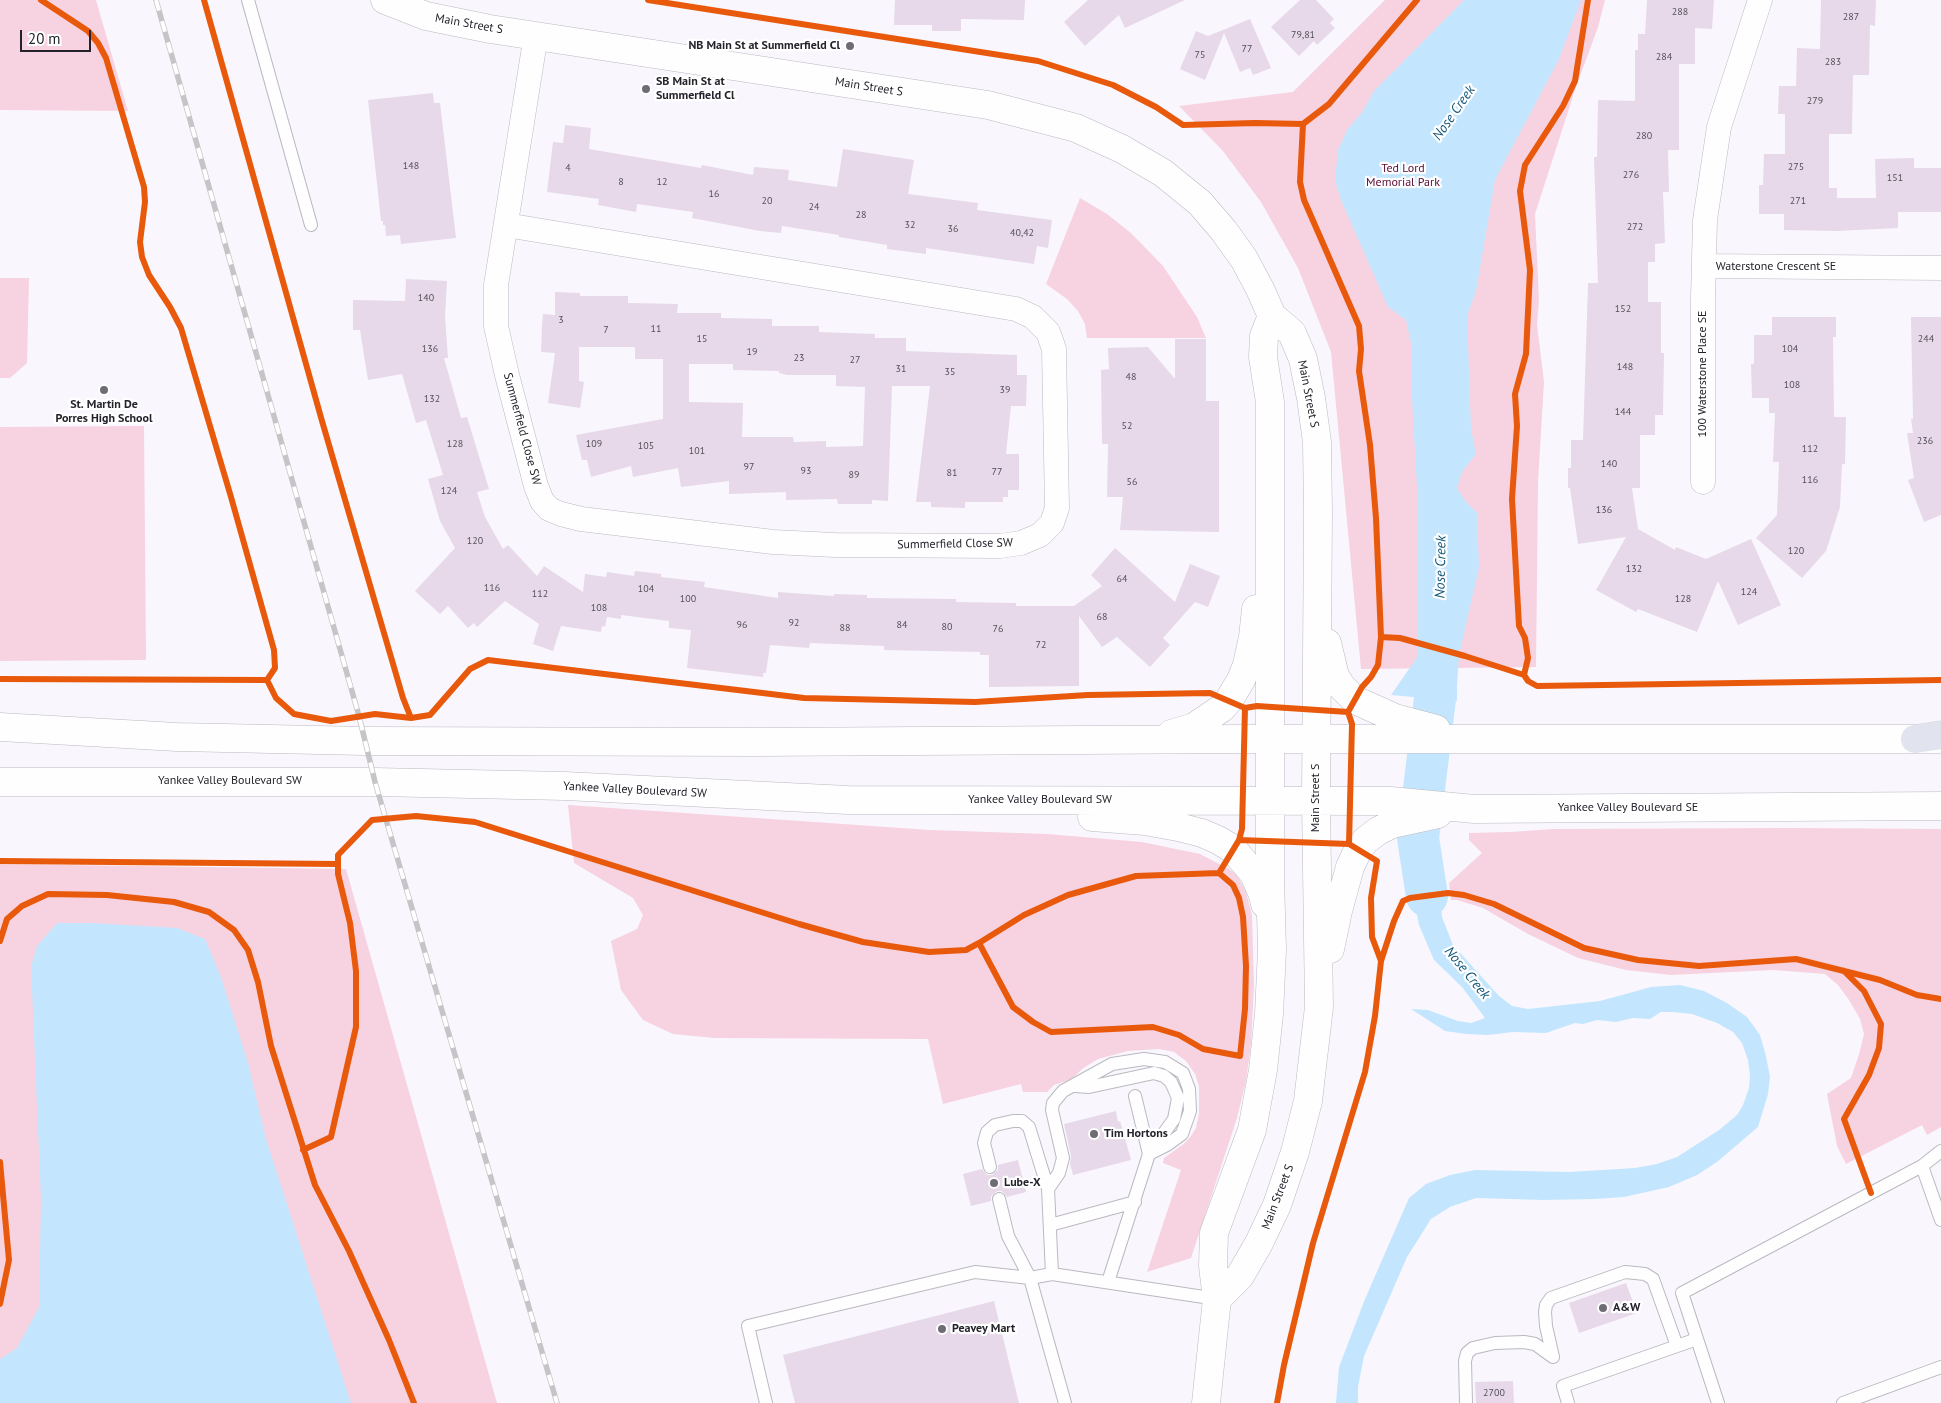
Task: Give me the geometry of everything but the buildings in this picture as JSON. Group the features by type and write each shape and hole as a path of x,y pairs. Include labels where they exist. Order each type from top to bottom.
{"main road":[{"name":"Main Street S","path":"385,0 426,16 536,36 988,105 1076,128 1122,149 1163,173 1200,203 1224,231 1244,259 1272,316 1292,333 1302,359 1311,398 1317,442 1316,800 1320,1007 1308,1101 1295,1152 1277,1205 1259,1243 1240,1276 1218,1299"},
{"path":"1206,1403 1218,1299 1213,1266 1214,1233 1252,1130 1259,1100 1269,1014 1272,950 1270,402 1263,357 1264,336 1272,316"},
{"path":"1155,739 1194,727 1207,719 1225,704 1241,680 1247,665 1253,637 1270,482"},
{"path":"1318,607 1335,676 1341,686 1355,700 1394,718 1474,739"},
{"path":"0,728 280,741 767,742 1155,739 1932,738"},
{"name":"Yankee Valley Boulevard SW","path":"0,782 375,782 565,786 848,800 1316,800"},
{"path":"848,800 1145,821 1202,833 1233,849 1254,874 1263,895 1272,950"},
{"name":"Yankee Valley Boulevard SE","path":"1316,800 1390,801 1474,809 1941,806"},
{"path":"1320,1007 1338,911 1347,875 1355,855 1366,840 1392,824 1425,815 1474,809"}],"street":[{"name":"Waterstone Crescent SE","path":"1760,0 1719,127 1705,220 1704,266 1941,268"},
{"name":"Summerfield Close SW","path":"506,225 1016,308 1033,317 1048,332 1054,349 1057,508 1052,523 1040,535 1021,543 1000,546 835,545 773,542 591,520 560,514 549,509 542,500 536,486 496,326 496,286 536,36"},
{"name":"100 Waterstone Place SE","path":"1703,482 1704,266"}],"lane":[{"path":"248,0 311,226"},
{"path":"1048,1189 1059,1173 1063,1158 1052,1110 1053,1103 1063,1091 1112,1064 1144,1059 1165,1062 1183,1073 1189,1089 1190,1111 1182,1134 1167,1145 1149,1154"},
{"path":"1108,1282 1149,1154 1135,1096"},
{"path":"990,1167 984,1143 987,1132 995,1125 1013,1121 1022,1121 1029,1126 1048,1189 1052,1274"},
{"path":"1718,1403 1682,1294 1922,1166 1941,1150"},
{"path":"1922,1166 1941,1162"},
{"path":"1922,1166 1941,1220"},
{"path":"999,1199 1008,1236 1030,1278 1065,1403"},
{"path":"1050,1225 1135,1202"},
{"path":"766,1403 748,1326 975,1272 1030,1278 1052,1274 1218,1299"},
{"path":"1466,1403 1465,1361 1467,1354 1472,1348 1495,1343 1524,1342 1535,1344 1553,1357 1545,1312 1546,1305 1551,1298 1625,1272 1645,1274 1653,1279 1678,1346"},
{"path":"1568,1403 1562,1386 1697,1339"},
{"path":"1843,1403 1941,1367"}],"green space":[{"path":"0,0 96,0 128,111 0,110"},
{"name":"Ted Lord Memorial Park","path":"1385,0 1605,0 1598,27 1575,90 1535,214 1539,300 1537,325 1544,382 1538,482 1536,667 1361,669 1331,352 1298,268 1261,202 1223,151 1179,106 1293,92"},
{"path":"1080,198 1107,214 1131,233 1163,266 1197,317 1206,338 1087,338 1085,324 1078,311 1067,299 1046,284"},
{"path":"0,278 29,278 27,363 10,378 0,378"},
{"path":"144,426 146,660 0,661 0,427"},
{"path":"568,805 930,830 1047,834 1142,842 1200,854 1229,869 1237,875 1246,892 1252,915 1254,986 1251,1044 1246,1081 1237,1118 1191,1258 1147,1272 1181,1170 1163,1163 1164,1158 1185,1143 1191,1136 1196,1128 1199,1113 1199,1086 1195,1074 1186,1061 1174,1052 1159,1049 1128,1051 1098,1059 1082,1069 1072,1079 1054,1085 1047,1092 1023,1092 1021,1084 943,1104 928,1039 714,1038 673,1034 643,1020 621,990 611,941 637,929 643,915 633,898 574,863"},
{"path":"1553,829 1941,829 1941,1127 1927,1135 1922,1125 1846,1164 1837,1146 1827,1094 1851,1078 1864,1034 1860,1019 1849,1000 1838,985 1825,974 1773,970 1671,975 1626,970 1578,958 1528,934 1483,908 1451,900 1449,883 1482,853 1469,840 1469,833"},
{"path":"0,864 346,869 497,1403 0,1403"}],"water":[{"path":"1464,0 1581,0 1559,59 1495,180 1476,291 1467,316 1471,429 1476,454 1462,472 1457,488 1466,502 1477,513 1479,568 1457,663 1457,701 1391,695 1418,656 1417,487 1411,380 1411,343 1406,320 1388,307 1341,200 1335,181 1338,150 1347,130 1363,111 1374,91"},
{"path":"1430,836 1440,892 1442,917 1453,945 1499,996 1512,1006 1528,1009 1600,1001 1651,987 1680,985 1704,991 1727,1003 1747,1017 1760,1035 1770,1077 1768,1094 1758,1127 1717,1162 1697,1175 1669,1187 1624,1197 1595,1199 1476,1198 1450,1207 1431,1219 1407,1257 1364,1356 1358,1387 1358,1403 1336,1403 1339,1367 1365,1299 1409,1198 1426,1184 1450,1175 1475,1170 1569,1172 1635,1168 1657,1164 1677,1157 1719,1130 1737,1115 1749,1088 1748,1060 1742,1043 1733,1032 1717,1023 1692,1014 1661,1012 1650,1019 1633,1018 1616,1022 1597,1020 1583,1024 1575,1023 1546,1033 1513,1032 1488,1035 1445,1031 1411,1009 1428,1010 1458,1021 1471,1023 1485,1018 1462,987 1434,960 1419,925 1407,863 1406,841"},
{"path":"57,923 177,928 205,939 221,977 248,1063 266,1139 351,1403 0,1403 0,1359 17,1348 39,1307 41,1199 31,967 37,946"}],"waterway":[{"name":"Nose Creek","path":"1427,896 1418,838 1435,699 1439,641"}],"railway":[{"path":"156,0 359,716 375,782 557,1403"}],"cycle path":[{"path":"41,0 88,31 98,43 106,58 144,187 145,202 140,242 142,257 149,275 181,328 231,497 274,650 275,668 267,680"},
{"path":"204,0 322,421 403,698 411,718 430,715 470,669 488,660 804,698 975,702 1088,695 1210,693 1245,708 1257,706 1348,712"},
{"path":"648,0 1038,61 1113,85 1156,107 1183,125 1303,124 1300,182 1304,200 1359,326 1361,349 1359,371 1370,445 1376,518 1381,637 1378,665 1362,687 1348,712 1352,724 1349,844"},
{"path":"1303,124 1329,104 1417,0"},
{"path":"1524,675 1528,658 1525,638 1519,626 1512,499 1517,426 1515,394 1526,354 1530,270 1520,191 1525,165 1563,106 1575,81 1588,0"},
{"path":"1381,637 1400,638 1465,656 1524,675 1528,681 1537,686 1941,680"},
{"path":"0,679 267,680"},
{"path":"267,680 276,698 294,714 331,721 375,714 411,718"},
{"path":"1219,873 1239,840 1242,829 1245,708"},
{"path":"303,1150 331,1137 356,1027 356,971 350,923 338,874 338,855 372,820 416,816 475,822 799,924 863,942 929,952 966,950 979,943"},
{"path":"1239,840 1349,844 1377,861 1371,898 1372,937 1381,961"},
{"path":"0,861 338,864"},
{"path":"1219,873 1233,885 1239,898 1243,917 1246,966 1245,1009 1240,1056 1203,1049 1179,1035 1153,1027 1051,1032 1033,1022 1013,1007 979,943 1024,915 1068,895 1136,876 1219,873"},
{"path":"1277,1403 1284,1365 1313,1243 1365,1072 1375,1016 1381,961 1394,921 1403,901 1410,898 1448,893 1464,895 1494,904 1584,948 1638,960 1699,966 1796,959 1880,980 1917,995 1941,999"},
{"path":"0,941 7,919 22,906 48,894 107,895 174,902 209,912 234,930 248,950 258,982 271,1046 315,1185 349,1251 389,1340 414,1403"},
{"path":"1844,971 1864,991 1881,1024 1879,1048 1869,1075 1844,1119 1871,1193"},
{"path":"0,1162 9,1260 0,1304"}],"place":[{"name":"NB Main St at Summerfield Cl","path":"850,46"},
{"name":"SB Main St at Summerfield Cl","path":"646,89"},
{"name":"St. Martin De Porres High School","path":"104,390"},
{"name":"Tim Hortons","path":"1094,1134"},
{"name":"Lube-X","path":"994,1183"},
{"name":"A&W","path":"1603,1308"},
{"name":"Peavey Mart","path":"942,1329"}]}
